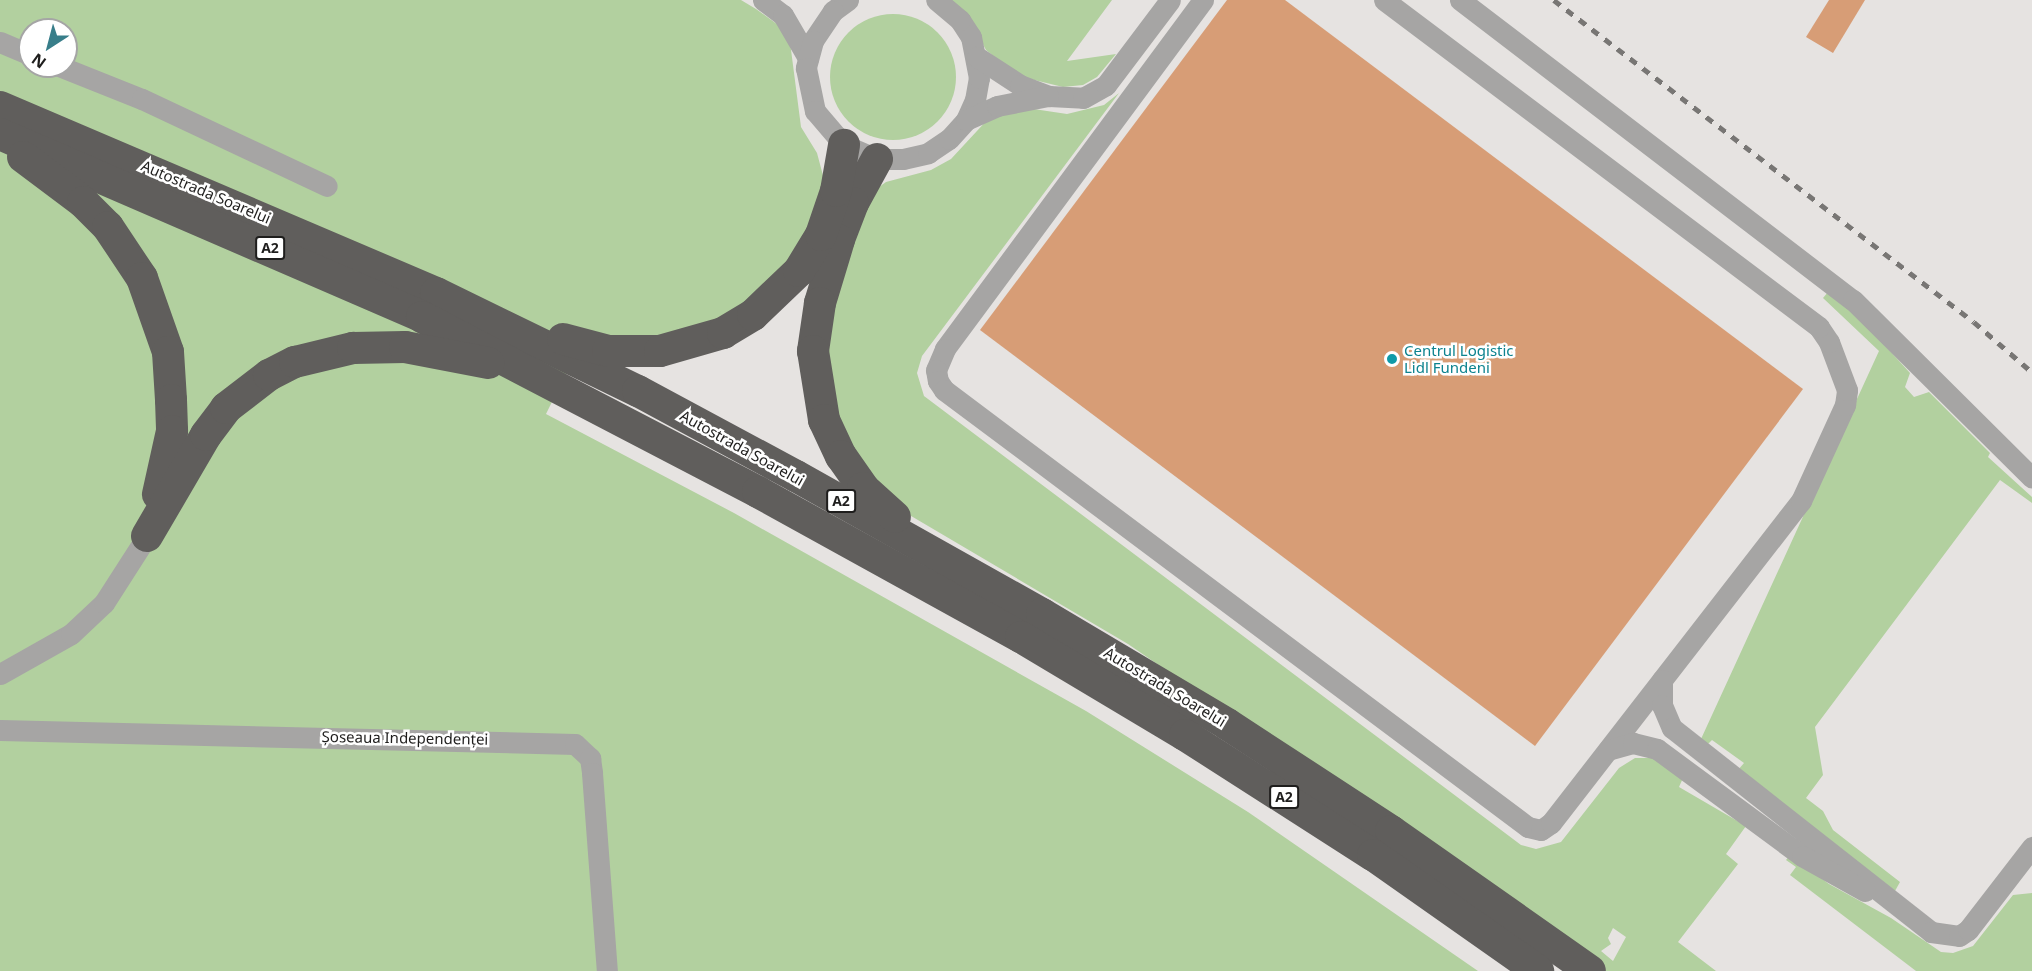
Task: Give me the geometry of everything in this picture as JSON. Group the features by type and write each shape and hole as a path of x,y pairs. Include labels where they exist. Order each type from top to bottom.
{"highway":[{"name":"Autostrada Soarelui","path":"0,107 436,293 638,391 1042,614 1311,778 1590,971"},
{"name":"Autostrada Soarelui","path":"0,134 276,251 536,373 623,420 1021,637 1278,793 1538,971"},
{"path":"0,139 57,179 108,227 142,278 168,351 172,431 147,536"},
{"path":"436,293 518,320 572,343 608,351 660,351 723,333 777,295 810,255 836,191 844,145"},
{"path":"877,159 849,213 814,328 816,387 824,420 841,456 863,489 889,513 1015,584 1042,614"},
{"path":"147,536 190,459 226,408 252,386 295,362 353,348 405,347 536,373"}],"street":[{"path":"763,0 783,15 808,58"},
{"path":"936,0 960,20 977,57 979,78 966,120"},
{"path":"840,6 821,25 808,58 808,90 815,111 844,145 877,159 903,159 928,153 949,139 966,120 997,106 1048,96 1083,98 1096,93 1170,0"},
{"path":"1203,0 945,349 936,370 938,381 944,390 1528,827 1547,827 1801,501 1847,398 1829,342 1819,327 1384,0"},
{"path":"1460,0 1853,300 2032,478"},
{"path":"783,15 840,6"},
{"path":"0,42 18,49"},
{"path":"977,57 1007,79 1048,96"},
{"path":"78,74 142,99 327,186"},
{"path":"0,674 71,634 96,611 129,569 147,536"},
{"path":"1662,680 1662,705 1672,728 1815,837 1902,911 1931,932 1959,936 1983,913 2032,847"},
{"name":"Șoseaua Independenței","path":"0,730 575,744 590,759 592,773 607,971"},
{"path":"1608,750 1633,743 1657,749 1802,856 1902,911"}],"green space":[{"path":"0,0 741,0 756,9 781,27 790,42 801,127 817,153 825,183 813,226 793,262 725,319 638,343 583,339 546,414 734,513 1086,711 1248,812 1478,971 0,971"},
{"path":"950,0 1112,0 1067,61 1116,54 1097,77 1083,85 1063,87 1018,76 986,50 974,27"},
{"path":"893,14 917,19 938,32 951,53 956,77 951,101 938,122 917,135 893,140 869,135 848,122 835,101 830,77 835,53 848,32 869,19"},
{"path":"1119,93 922,356 917,373 924,396 1521,845 1536,849 1561,842 1619,768 1635,758 1654,758 1683,778 1679,787 1746,826 1726,854 1738,864 1678,942 1716,971 1605,971 1128,644 884,500 852,459 824,382 833,290 875,190 886,182 931,170 951,159 989,118 1027,108 1067,114 1104,105","holes":["1613,928 1626,937 1613,961 1601,951 1611,944 1608,938"]},
{"path":"1828,292 1858,316 1910,373 1905,387 1914,397 1929,392 1990,453 1988,457 2032,497 2032,503 2000,480 1815,727 1823,775 1806,798 1823,811 1833,830 1900,882 1895,891 1738,770 1744,763 1712,740 1708,744 1701,739 1879,351 1823,298"},
{"path":"1790,855 1829,884 1891,918 1941,952 1953,953 1973,946 2013,895 2032,893 2032,971 1916,971 1790,875 1796,867 1786,860"}],"building":[{"name":"Centrul Logistic Lidl Fundeni","path":"1227,0 1285,0 1803,389 1535,746 980,330"},
{"path":"1829,0 1865,0 1833,53 1806,37"}],"railway":[{"path":"1554,0 1974,322 2032,372"}],"place":[{"name":"Centrul Logistic Lidl Fundeni","path":"1392,359"}]}
